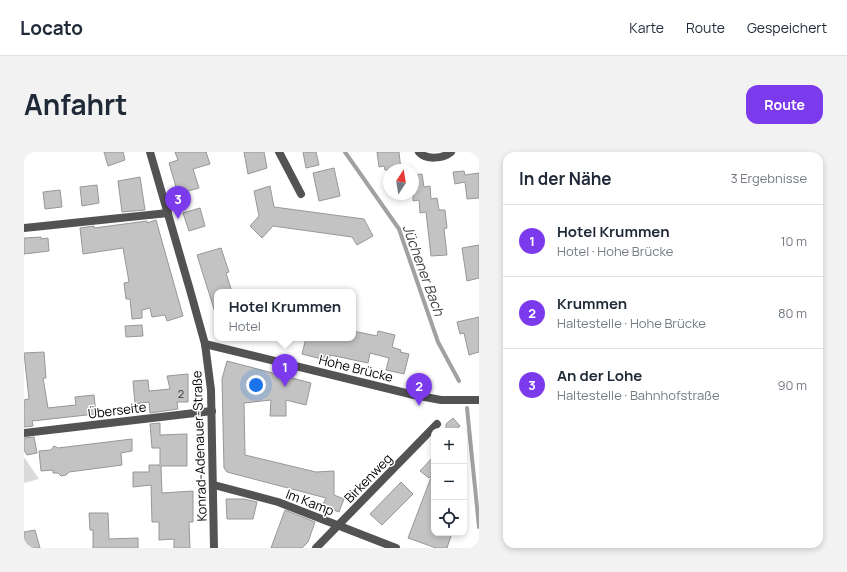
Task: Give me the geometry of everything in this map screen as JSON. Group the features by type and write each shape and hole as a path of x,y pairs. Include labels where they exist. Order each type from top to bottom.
{"street":[{"name":"Konrad-Adenauer-Straße","path":"150,152 205,344 212,390 214,548"},
{"path":"279,152 301,194"},
{"path":"419,152 424,156 432,158 444,156 451,152"},
{"path":"24,228 168,213"},
{"name":"Hohe Brücke","path":"205,344 414,395 445,400 479,400"},
{"name":"Überseite","path":"24,433 212,411"},
{"name":"Birkenweg","path":"316,548 437,424"},
{"name":"Im Kamp","path":"214,485 278,502 396,548"}],"shaded area":[{"path":"24,457 39,479 24,483"}],"building":[{"path":"104,152 123,152 125,160 108,166"},
{"path":"175,152 206,152 210,164 193,169 199,188 178,194 169,163 178,160"},
{"path":"244,152 264,152 267,168 248,174"},
{"path":"303,152 316,152 319,165 306,168"},
{"path":"377,152 399,152 400,164 383,164 383,166 379,167"},
{"path":"334,168 340,196 319,201 313,173"},
{"path":"464,171 465,175 479,173 479,198 467,199 465,182 455,184 453,172"},
{"path":"419,174 422,174 424,187 430,186 431,199 437,198 439,210 445,210 447,228 444,229 447,255 431,256 426,212 420,213"},
{"path":"140,177 145,210 122,212 118,181"},
{"path":"97,185 99,203 82,206 80,187"},
{"path":"270,186 274,207 364,219 373,236 357,245 352,237 273,226 262,238 250,226 259,216 254,191"},
{"path":"60,190 62,207 45,209 43,192"},
{"path":"200,208 205,226 189,231 183,213"},
{"path":"156,220 183,316 167,321 165,315 152,317 150,308 142,310 142,318 132,319 130,299 126,299 124,283 129,282 123,248 83,254 80,228 94,226 94,228 147,221 147,223"},
{"path":"41,237 41,239 48,238 49,251 24,254 24,238"},
{"path":"479,245 479,278 467,281 462,248"},
{"path":"221,248 229,272 226,273 231,289 214,289 214,309 197,255"},
{"path":"479,317 479,352 469,355 464,333 460,334 457,322"},
{"path":"142,325 143,336 126,337 125,326"},
{"path":"378,331 395,335 392,347 401,350 400,352 409,354 404,374 386,370 389,358 370,353 368,363 330,355 329,361 302,354 305,341 356,341 356,332 377,336"},
{"path":"44,352 46,378 43,378 48,408 76,405 75,397 94,395 96,414 32,421 33,426 24,427 24,400 29,399 24,353"},
{"path":"227,361 311,383 306,405 286,400 286,416 270,416 271,400 244,403 245,455 316,472 334,471 334,495 344,499 339,512 322,506 326,498 227,472 224,468 222,379"},
{"path":"188,374 188,402 177,402 178,409 150,413 149,402 135,404 133,381 148,380 149,391 170,389 167,376"},
{"path":"453,418 460,426 457,428 446,428 446,424"},
{"path":"160,423 160,435 187,434 187,466 161,466 162,493 193,491 193,522 189,522 190,548 174,548 174,539 159,540 159,522 152,522 151,485 133,487 133,472 149,472 149,465 160,465 160,448 152,448 150,424"},
{"path":"34,437 37,453 27,455 24,450 24,438"},
{"path":"132,439 132,451 121,453 122,465 69,472 66,475 61,476 58,473 53,473 53,470 41,471 39,451 51,450 54,446 58,448"},
{"path":"431,459 431,476 429,478 420,471"},
{"path":"431,478 431,536 451,536 447,548 436,548 408,538"},
{"path":"401,482 413,494 382,525 370,514"},
{"path":"226,499 244,499 257,502 253,519 227,519"},
{"path":"285,510 315,522 308,542 302,548 271,548"},
{"path":"89,513 108,513 109,539 138,538 138,548 93,548 93,530 90,530"},
{"path":"35,530 40,548 24,548 24,532"}],"waterway":[{"name":"Jüchener Bach","path":"345,152 399,229 438,342 459,381"},
{"name":"Jüchener Bach","path":"467,408 479,527"}],"place":[{"name":"An der Lohe","path":"178,219"},
{"name":"Hotel Krummen","path":"285,387"},
{"name":"Krummen","path":"419,406"}]}
